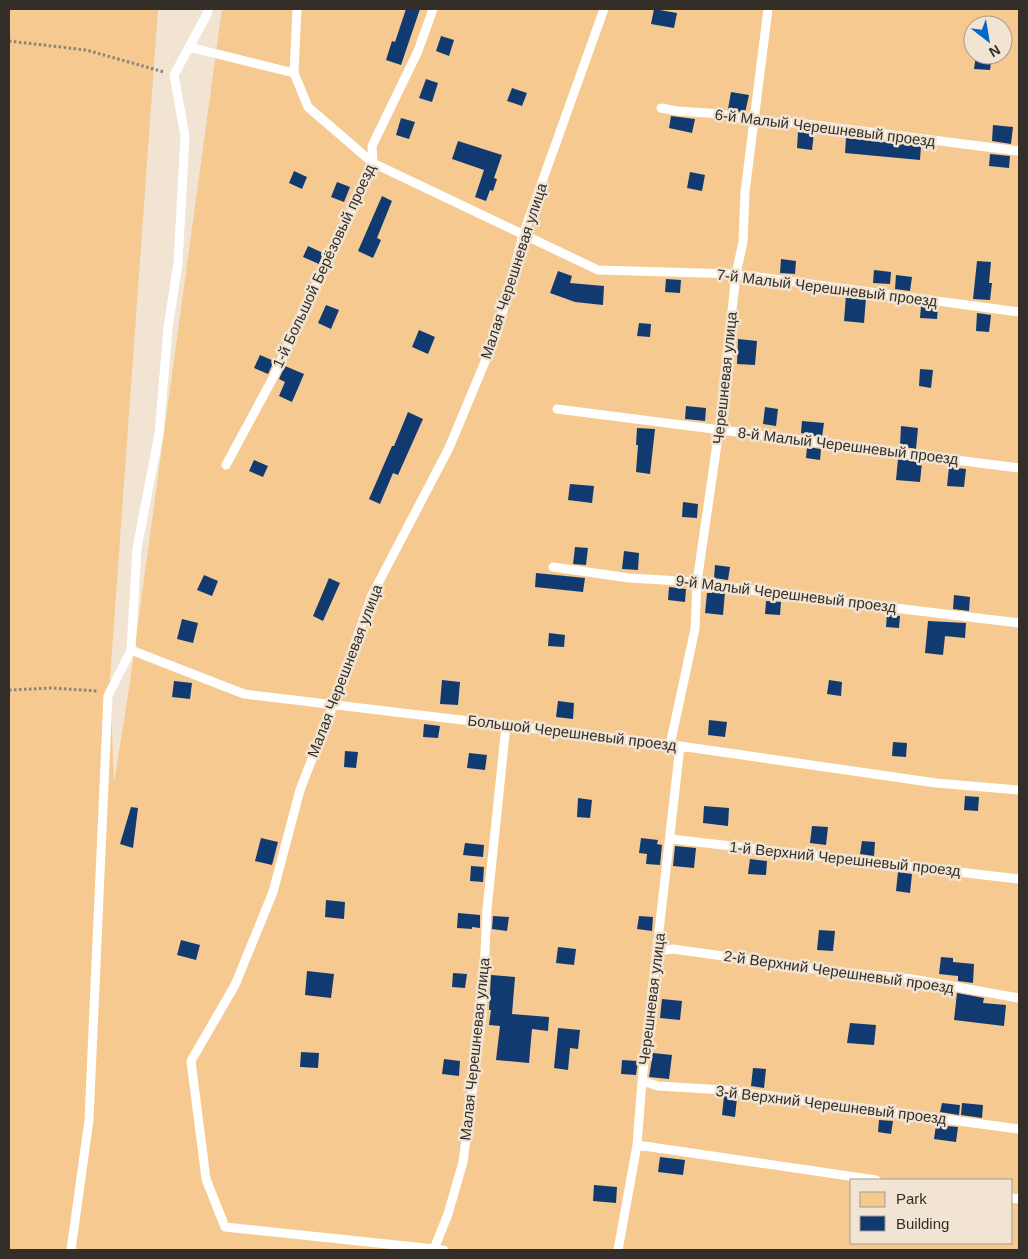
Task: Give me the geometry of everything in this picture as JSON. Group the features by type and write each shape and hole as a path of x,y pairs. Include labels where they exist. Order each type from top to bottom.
{"lane":[{"path":"71,1250 89,1120 108,696 131,650 136,548 159,434 168,328 178,263 185,136 174,75 208,9"},
{"path":"189,46 294,73 298,9"},
{"name":"1-й Большой Берёзовый проезд","path":"226,465 274,376 349,218 373,163 372,146 418,51 433,9"},
{"name":"Малая Черешневая улица","path":"506,725 487,909 482,1016 463,1162 439,1250 224,1228 206,1179 191,1061 235,985 273,892 300,790 333,705 372,594 449,448 497,333 523,234 604,9"},
{"name":"Черешневая улица","path":"670,745 695,629 697,582 719,430 736,274 743,242 745,192 768,9"},
{"name":"7-й Малый Черешневый проезд","path":"294,73 308,107 373,163 598,270 736,274 1019,312"},
{"name":"6-й Малый Черешневый проезд","path":"661,108 722,114 754,122 798,123 1019,151"},
{"name":"8-й Малый Черешневый проезд","path":"557,409 1019,468"},
{"name":"9-й Малый Черешневый проезд","path":"553,568 629,578 697,582 778,594 1019,623"},
{"name":"Большой Черешневый проезд","path":"131,650 244,694 680,746 936,782 1019,790"},
{"name":"Черешневая улица","path":"618,1250 637,1145 642,1080 671,839 680,746"},
{"name":"1-й Верхний Черешневый проезд","path":"671,839 1019,879"},
{"name":"2-й Верхний Черешневый проезд","path":"658,951 673,949 830,971 912,979 1019,998"},
{"name":"3-й Верхний Черешневый проезд","path":"642,1080 658,1086 725,1090 1019,1129"},
{"path":"637,1145 869,1179"}],"path":[{"path":"9,41 86,50 174,75"},
{"path":"9,690 51,688 96,690 108,696"}],"green space":[{"path":"9,9 158,9 110,679 114,783 128,696 222,9 1019,9 1019,1250 9,1250"}],"building":[{"path":"406,9 420,9 401,65 386,60 392,41 395,42"},
{"path":"654,9 677,13 674,28 651,24"},
{"path":"441,36 454,40 449,56 436,51"},
{"path":"975,65 991,65 990,70 974,69"},
{"path":"426,79 438,83 432,102 419,98"},
{"path":"512,88 527,93 522,106 507,101"},
{"path":"731,92 749,95 745,113 728,109"},
{"path":"671,116 695,119 692,133 669,128"},
{"path":"401,118 415,122 409,139 396,135"},
{"path":"993,125 1013,127 1011,144 992,141"},
{"path":"798,132 814,133 812,150 797,148"},
{"path":"846,138 921,146 920,160 845,153"},
{"path":"458,141 502,155 494,178 497,179 493,191 490,190 486,201 475,197 484,170 452,159"},
{"path":"990,154 1010,156 1009,168 989,166"},
{"path":"294,171 307,177 302,189 289,183"},
{"path":"690,172 705,175 702,191 687,188"},
{"path":"337,182 350,187 344,202 331,197"},
{"path":"382,196 392,201 377,238 381,240 373,258 358,251"},
{"path":"308,246 323,253 319,264 303,257"},
{"path":"781,259 796,261 795,274 780,273"},
{"path":"977,261 991,262 989,283 992,283 990,300 973,299"},
{"path":"874,270 891,272 890,284 873,283"},
{"path":"558,271 572,276 570,283 604,286 603,305 575,302 550,293"},
{"path":"896,275 912,277 910,291 895,289"},
{"path":"666,279 681,280 680,293 665,292"},
{"path":"846,295 866,298 864,323 844,321"},
{"path":"326,305 339,310 331,329 318,323"},
{"path":"921,306 938,307 937,319 920,318"},
{"path":"977,313 991,315 989,332 976,331"},
{"path":"639,323 651,324 650,337 637,336"},
{"path":"419,330 435,337 428,354 412,347"},
{"path":"738,339 757,341 755,365 737,364"},
{"path":"260,355 274,361 268,374 254,368"},
{"path":"285,366 304,374 292,402 279,396 285,382 279,379"},
{"path":"920,369 933,370 931,388 919,386"},
{"path":"686,406 706,408 705,421 685,419"},
{"path":"765,407 778,409 776,426 763,424"},
{"path":"408,412 423,419 398,475 393,473 380,504 369,499"},
{"path":"802,421 824,423 822,437 801,433"},
{"path":"901,426 918,428 916,449 900,446"},
{"path":"637,428 655,429 650,474 636,472"},
{"path":"807,447 821,449 820,460 806,458"},
{"path":"898,459 922,462 920,482 896,480"},
{"path":"254,460 268,466 263,477 249,471"},
{"path":"949,467 966,469 964,487 947,486"},
{"path":"570,484 594,486 592,503 568,500"},
{"path":"683,502 698,504 697,518 682,517"},
{"path":"575,547 588,548 586,565 573,564"},
{"path":"624,551 639,553 638,570 622,569"},
{"path":"715,565 730,567 728,580 714,578"},
{"path":"536,573 585,578 583,592 535,587"},
{"path":"204,575 218,581 212,596 197,590"},
{"path":"329,578 340,583 323,621 313,616"},
{"path":"669,587 686,589 685,602 668,600"},
{"path":"712,591 725,592 723,615 705,613 707,593 712,593"},
{"path":"954,595 970,597 969,611 953,609"},
{"path":"766,601 781,602 780,615 765,614"},
{"path":"887,614 900,616 899,628 886,627"},
{"path":"182,619 198,623 193,643 177,639"},
{"path":"928,621 966,623 965,638 945,636 943,655 925,653"},
{"path":"549,633 565,635 564,647 548,646"},
{"path":"442,680 460,682 458,705 440,704"},
{"path":"829,680 842,682 841,696 827,694"},
{"path":"174,681 192,683 190,699 172,697"},
{"path":"558,701 574,703 573,719 556,717"},
{"path":"709,720 727,722 725,737 708,735"},
{"path":"424,724 440,726 438,738 423,737"},
{"path":"893,742 907,743 906,757 892,756"},
{"path":"345,751 358,752 356,768 344,767"},
{"path":"469,753 487,755 485,770 467,768"},
{"path":"965,796 979,797 978,811 964,810"},
{"path":"578,798 592,800 590,818 577,817"},
{"path":"704,806 729,808 728,826 703,823"},
{"path":"131,807 138,808 133,848 120,844"},
{"path":"812,826 828,827 826,845 810,843"},
{"path":"261,838 278,842 272,865 255,861"},
{"path":"641,838 658,840 657,844 662,845 660,865 646,864 647,854 639,853"},
{"path":"862,841 875,842 874,856 860,854"},
{"path":"465,843 484,845 483,857 463,855"},
{"path":"675,846 696,848 694,868 673,866"},
{"path":"750,859 767,861 766,875 748,874"},
{"path":"471,866 484,867 483,882 470,881"},
{"path":"898,872 912,874 910,893 896,891"},
{"path":"326,900 345,902 344,919 325,917"},
{"path":"458,913 480,915 480,928 457,928"},
{"path":"493,916 509,917 507,931 492,929"},
{"path":"639,916 653,917 652,931 637,929"},
{"path":"819,930 835,931 833,951 817,950"},
{"path":"181,940 200,945 196,960 177,955"},
{"path":"558,947 576,949 574,965 556,963"},
{"path":"941,957 953,958 953,962 974,964 973,983 958,981 958,976 939,974"},
{"path":"307,971 334,974 331,998 305,995"},
{"path":"453,973 467,974 465,988 452,987"},
{"path":"491,975 515,977 512,1014 549,1017 548,1031 532,1029 529,1063 496,1060 500,1026 489,1025"},
{"path":"957,993 984,998 983,1003 1006,1005 1004,1026 954,1020"},
{"path":"662,999 682,1001 680,1020 660,1018"},
{"path":"850,1023 876,1025 874,1045 847,1043"},
{"path":"558,1028 580,1030 578,1049 570,1048 568,1070 554,1068"},
{"path":"301,1052 319,1053 318,1068 300,1067"},
{"path":"653,1053 672,1055 669,1079 649,1077"},
{"path":"444,1059 460,1061 459,1076 442,1074"},
{"path":"622,1060 638,1061 636,1075 621,1074"},
{"path":"753,1068 766,1069 764,1088 751,1086"},
{"path":"724,1096 737,1098 735,1117 722,1115"},
{"path":"942,1103 960,1105 959,1115 940,1112"},
{"path":"962,1103 983,1105 982,1118 961,1115"},
{"path":"879,1120 893,1121 891,1134 878,1132"},
{"path":"936,1125 958,1127 956,1142 934,1139"},
{"path":"660,1157 685,1160 683,1175 658,1172"},
{"path":"594,1185 617,1187 616,1203 593,1201"}]}
